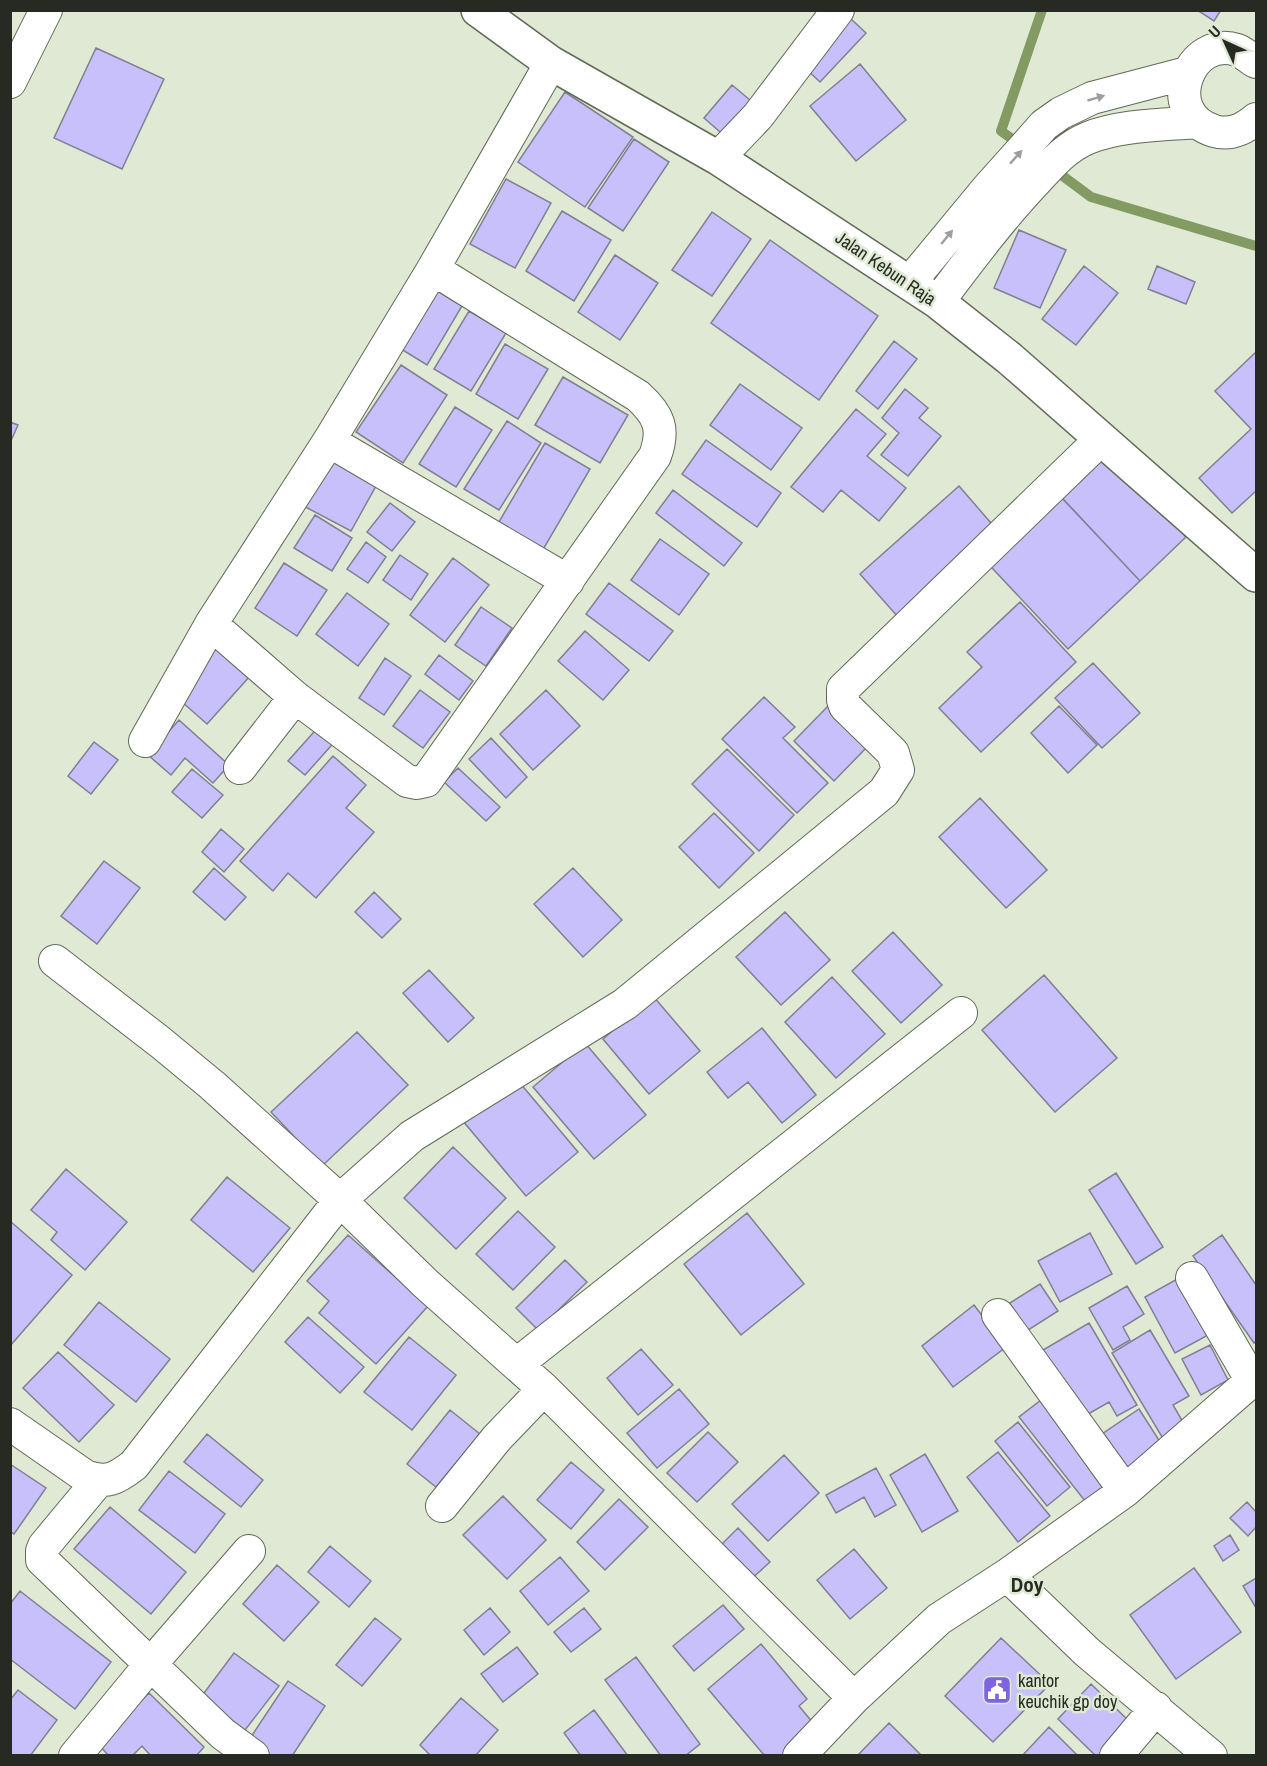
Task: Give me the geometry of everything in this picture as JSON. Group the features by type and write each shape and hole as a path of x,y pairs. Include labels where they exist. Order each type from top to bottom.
{"street":[{"path":"10,82 46,10"},
{"name":"Jalan Kebun Raja","path":"478,10 551,63 718,158 938,302 1009,358 1257,575"},
{"path":"718,158 758,116 838,10"},
{"path":"1257,62 1236,50 1222,49 1208,53 1196,61 1187,73 1184,86 1184,99 1189,111 1197,122 1208,129 1221,133 1234,132 1257,119"},
{"path":"145,741 211,624 329,441 432,269 551,63"},
{"path":"910,282 1044,124 1092,98 1187,73"},
{"path":"938,302 1009,210 1063,152 1077,143 1104,133 1197,122"},
{"path":"211,624 295,697 407,782 426,781 655,456 661,441 660,428 651,410 638,396 432,269"},
{"path":"10,1424 85,1476 98,1481 111,1480 120,1476 134,1465 340,1200 412,1136 625,1004 884,792 898,770 897,761 893,753 845,706 843,689 1100,440"},
{"path":"329,441 568,580"},
{"path":"240,768 295,697"},
{"path":"55,961 194,1070 340,1200 425,1283 518,1364 854,1698"},
{"path":"518,1364 961,1013"},
{"path":"799,1755 854,1698 939,1619 1007,1575 1125,1491 1254,1379 1192,1278"},
{"path":"998,1315 1125,1491"},
{"path":"442,1506 497,1438 544,1389"},
{"path":"98,1481 44,1546 42,1560 223,1734 253,1755"},
{"path":"75,1755 249,1551"},
{"path":"1007,1575 1087,1652 1211,1755"},
{"path":"1116,1755 1156,1708"}],"building":[{"path":"1197,10 1221,10 1214,21"},
{"path":"850,18 866,33 820,82 804,67"},
{"path":"96,48 164,79 122,169 54,138"},
{"path":"860,64 906,120 856,161 810,106"},
{"path":"732,85 756,105 727,138 704,118"},
{"path":"565,92 633,137 585,207 518,162"},
{"path":"634,139 669,162 623,231 588,208"},
{"path":"506,179 551,203 515,268 470,244"},
{"path":"562,211 611,240 574,301 526,271"},
{"path":"712,212 751,239 712,296 672,270"},
{"path":"1019,230 1066,250 1040,308 994,288"},
{"path":"770,240 878,316 819,400 711,323"},
{"path":"615,255 658,283 620,340 578,312"},
{"path":"1084,266 1118,293 1076,345 1042,319"},
{"path":"1157,266 1195,282 1186,304 1148,289"},
{"path":"436,290 462,306 427,365 401,349"},
{"path":"469,311 506,333 471,391 434,369"},
{"path":"894,341 917,359 878,409 856,391"},
{"path":"505,344 548,369 518,419 476,394"},
{"path":"1256,352 1256,491 1232,513 1199,478 1251,429 1215,391"},
{"path":"401,365 447,395 403,463 356,432"},
{"path":"563,377 628,415 600,463 535,425"},
{"path":"740,384 802,428 771,470 710,425"},
{"path":"905,389 928,408 919,418 941,436 908,476 881,455 899,433 882,418"},
{"path":"455,407 492,430 456,487 419,464"},
{"path":"856,409 886,434 867,456 906,488 879,521 841,490 823,512 791,487"},
{"path":"507,421 541,443 499,510 464,489"},
{"path":"10,422 18,425 10,443"},
{"path":"706,440 781,493 757,527 682,474"},
{"path":"545,443 590,469 541,553 496,527"},
{"path":"326,447 381,477 351,531 296,502"},
{"path":"1106,452 1186,537 1140,581 1060,496"},
{"path":"959,486 997,530 898,617 860,574"},
{"path":"1051,486 1140,581 1068,649 979,554"},
{"path":"673,490 742,543 724,566 656,513"},
{"path":"390,503 415,522 392,551 367,532"},
{"path":"315,515 352,538 332,571 294,548"},
{"path":"660,539 709,574 679,615 631,580"},
{"path":"366,542 386,557 368,583 347,569"},
{"path":"400,555 428,574 411,600 383,580"},
{"path":"453,558 489,585 445,642 410,615"},
{"path":"284,563 327,590 297,636 255,608"},
{"path":"609,583 673,631 649,661 586,614"},
{"path":"347,593 389,624 358,666 316,634"},
{"path":"1020,602 1076,662 981,752 939,708 982,667 967,652"},
{"path":"481,607 512,628 486,666 455,645"},
{"path":"585,631 629,670 603,700 558,661"},
{"path":"214,646 250,676 207,724 173,694"},
{"path":"439,655 473,681 459,700 425,674"},
{"path":"385,658 411,676 384,715 359,698"},
{"path":"1093,663 1140,713 1102,748 1055,698"},
{"path":"420,690 450,712 423,748 393,726"},
{"path":"546,690 580,726 533,770 500,734"},
{"path":"764,697 795,727 783,738 828,783 797,813 722,739"},
{"path":"828,706 868,746 834,781 794,741"},
{"path":"1059,706 1097,745 1068,773 1031,733"},
{"path":"179,720 229,765 213,783 185,758 171,775 148,755"},
{"path":"321,724 338,738 305,775 288,761"},
{"path":"491,738 527,777 506,798 469,759"},
{"path":"94,742 118,760 91,794 68,776"},
{"path":"727,749 794,815 759,851 692,784"},
{"path":"333,756 366,785 346,808 374,832 316,898 288,873 273,891 240,861"},
{"path":"458,768 500,807 486,821 444,782"},
{"path":"192,769 223,795 202,818 172,792"},
{"path":"980,798 1047,870 1006,908 939,837"},
{"path":"714,813 754,853 719,888 679,847"},
{"path":"221,829 244,849 224,872 202,852"},
{"path":"104,861 140,888 97,944 61,916"},
{"path":"214,868 246,897 225,920 193,892"},
{"path":"573,868 622,920 583,957 534,904"},
{"path":"374,892 401,919 382,938 355,912"},
{"path":"785,912 830,960 781,1005 736,957"},
{"path":"893,932 942,985 901,1023 852,971"},
{"path":"429,970 474,1018 448,1042 403,993"},
{"path":"1044,975 1117,1058 1055,1112 982,1030"},
{"path":"832,977 885,1034 836,1078 785,1022"},
{"path":"653,996 700,1051 649,1094 603,1039"},
{"path":"762,1028 816,1095 782,1123 748,1082 728,1098 707,1072"},
{"path":"357,1032 408,1085 322,1166 271,1112"},
{"path":"585,1043 646,1115 594,1159 533,1087"},
{"path":"509,1070 578,1152 526,1196 457,1114"},
{"path":"453,1147 506,1198 456,1249 404,1198"},
{"path":"66,1169 127,1222 85,1270 51,1240 57,1232 31,1210"},
{"path":"1116,1173 1163,1247 1136,1264 1089,1190"},
{"path":"227,1177 290,1228 253,1272 191,1220"},
{"path":"518,1211 555,1247 513,1290 476,1254"},
{"path":"747,1213 804,1284 741,1335 684,1264"},
{"path":"10,1221 72,1275 10,1346"},
{"path":"1090,1233 1112,1274 1060,1302 1038,1261"},
{"path":"348,1235 428,1306 376,1364 319,1313 329,1301 307,1281"},
{"path":"1222,1235 1256,1285 1256,1341 1254,1343 1193,1256"},
{"path":"565,1260 587,1282 538,1330 516,1308"},
{"path":"1179,1278 1210,1334 1175,1353 1145,1297"},
{"path":"1040,1284 1058,1311 1022,1334 1005,1306"},
{"path":"1127,1286 1144,1314 1123,1327 1130,1340 1113,1350 1089,1308"},
{"path":"99,1302 170,1359 136,1402 64,1345"},
{"path":"974,1305 1006,1347 953,1387 922,1346"},
{"path":"308,1317 364,1367 340,1393 285,1342"},
{"path":"1089,1323 1137,1405 1117,1416 1109,1402 1083,1417 1043,1350"},
{"path":"1150,1330 1189,1396 1173,1405 1187,1429 1165,1442 1112,1353"},
{"path":"409,1337 456,1375 412,1430 364,1392"},
{"path":"1210,1345 1228,1380 1201,1395 1182,1359"},
{"path":"641,1349 673,1385 638,1415 607,1378"},
{"path":"58,1352 114,1405 79,1442 23,1388"},
{"path":"679,1389 709,1424 657,1468 627,1433"},
{"path":"1045,1397 1111,1480 1085,1501 1019,1417"},
{"path":"1139,1409 1164,1448 1125,1474 1099,1436"},
{"path":"450,1410 480,1434 436,1487 407,1464"},
{"path":"1018,1422 1070,1487 1047,1506 995,1441"},
{"path":"708,1432 738,1462 697,1502 667,1473"},
{"path":"207,1434 263,1480 241,1507 184,1462"},
{"path":"998,1452 1050,1516 1018,1542 967,1477"},
{"path":"925,1454 958,1511 922,1532 890,1475"},
{"path":"784,1455 819,1493 768,1541 732,1504"},
{"path":"571,1462 604,1490 571,1529 537,1500"},
{"path":"10,1464 46,1488 14,1534 10,1531"},
{"path":"876,1468 896,1505 875,1517 864,1497 836,1513 826,1495"},
{"path":"169,1471 225,1514 195,1553 139,1510"},
{"path":"503,1496 546,1540 507,1579 463,1535"},
{"path":"619,1499 648,1527 605,1570 577,1542"},
{"path":"1247,1502 1256,1512 1256,1527 1248,1536 1230,1518"},
{"path":"110,1507 186,1572 151,1614 74,1549"},
{"path":"738,1528 770,1562 749,1581 718,1548"},
{"path":"1230,1535 1239,1550 1223,1561 1214,1546"},
{"path":"330,1546 371,1581 349,1607 308,1572"},
{"path":"854,1549 887,1588 850,1619 817,1580"},
{"path":"560,1557 589,1591 548,1625 520,1591"},
{"path":"277,1565 319,1602 284,1641 243,1604"},
{"path":"1194,1568 1241,1632 1176,1679 1130,1615"},
{"path":"1256,1578 1256,1608 1243,1586"},
{"path":"20,1591 111,1662 75,1709 10,1659 10,1604"},
{"path":"723,1605 744,1629 694,1671 673,1646"},
{"path":"490,1608 510,1632 484,1655 464,1630"},
{"path":"584,1608 601,1629 571,1652 554,1632"},
{"path":"375,1618 401,1639 362,1686 336,1665"},
{"name":"kantor keuchik gp doy","path":"1001,1638 1050,1684 993,1742 945,1696"},
{"path":"761,1644 807,1699 799,1706 818,1729 787,1756 765,1756 708,1689"},
{"path":"517,1647 538,1674 503,1702 481,1674"},
{"path":"234,1653 279,1686 245,1730 201,1697"},
{"path":"636,1657 700,1744 685,1756 661,1756 605,1680"},
{"path":"288,1681 325,1706 292,1756 266,1756 247,1743"},
{"path":"1091,1684 1133,1725 1104,1756 1096,1756 1058,1719"},
{"path":"18,1690 57,1720 30,1756 10,1756 10,1700"},
{"path":"149,1693 204,1747 196,1756 151,1756 142,1746 132,1756 109,1756 98,1744"},
{"path":"461,1698 498,1730 475,1756 431,1756 420,1745"},
{"path":"594,1710 628,1756 581,1756 564,1733"},
{"path":"889,1723 922,1756 857,1756"},
{"path":"1049,1727 1078,1756 1022,1756"}],"waterway":[{"path":"1022,146 1001,131 1042,10"},
{"path":"1052,168 1091,197 1256,246"}],"place":[{"name":"kantor keuchik gp doy","path":"997,1690"}],"district":[{"name":"Doy","path":"1027,1584"}]}
